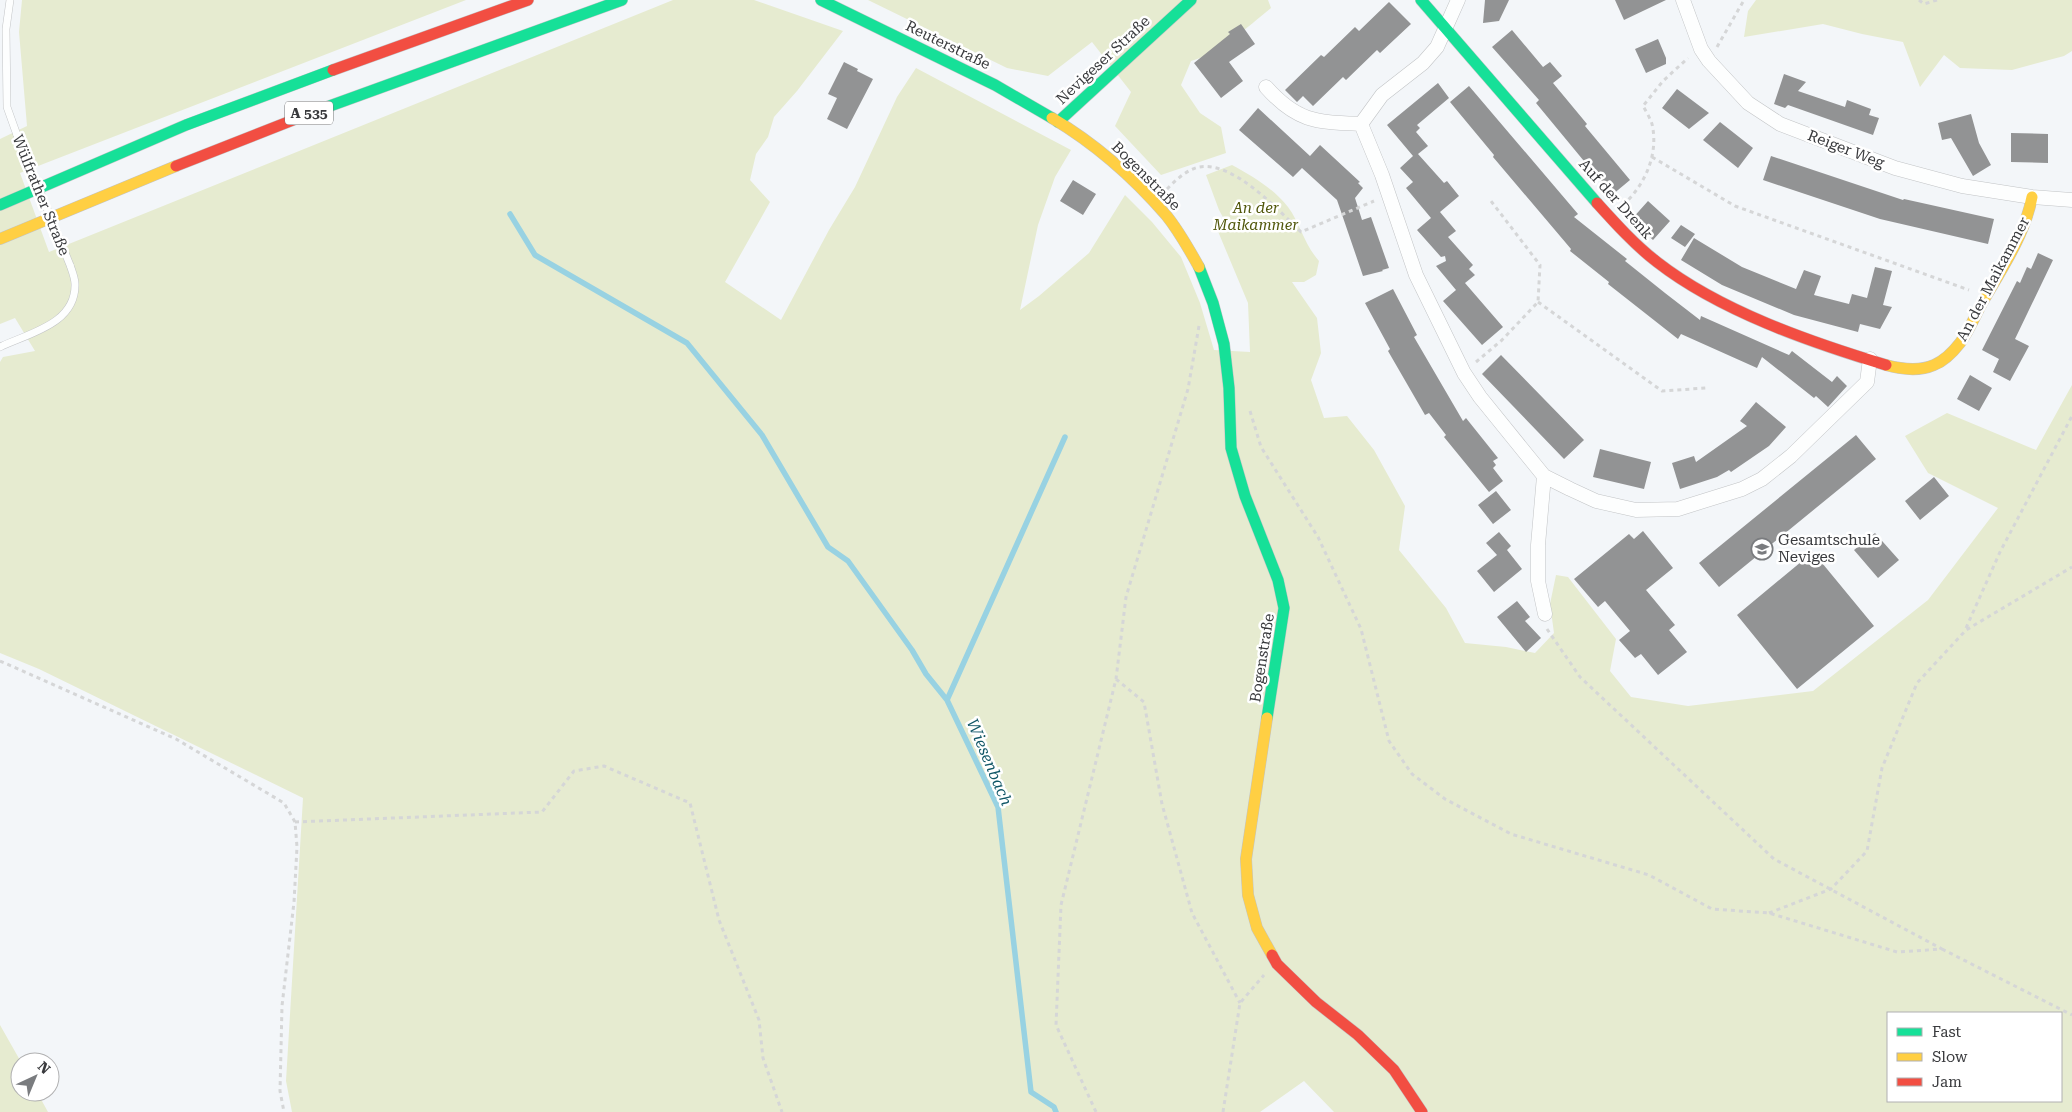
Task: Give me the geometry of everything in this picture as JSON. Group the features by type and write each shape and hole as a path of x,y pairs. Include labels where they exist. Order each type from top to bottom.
{"main road":[{"name":"A 535","path":"0,205 186,125 528,0"},
{"name":"A 535","path":"0,239 201,155 380,86 622,0"},
{"name":"Reuterstraße","path":"821,0 995,84 1058,122"},
{"name":"Nevigeser Straße","path":"1058,122 1191,0"},
{"name":"Auf der Drenk","path":"1421,0 1610,218 1647,255 1697,290 1749,315 1801,337 1870,359"},
{"name":"Bogenstraße","path":"1058,122 1108,156 1166,215 1182,237 1199,268 1213,303 1224,344 1229,388 1231,448 1245,496 1278,580 1284,608 1246,859 1248,894 1257,928 1278,964 1316,1002 1358,1035 1394,1070 1422,1112"},
{"name":"An der Maikammer","path":"1870,359 1913,372 1942,362 1960,343 2010,254 2029,213 2032,197"}],"street":[{"path":"1361,124 1382,95 1423,63 1437,47 1458,0"},
{"name":"Reiger Weg","path":"1683,0 1701,49 1709,61 1748,103 1780,124 1895,168 1962,186 2032,197 2072,200"},
{"path":"1266,87 1277,100 1299,116 1327,123 1361,124"},
{"path":"1361,124 1389,194 1416,275 1464,373 1480,397 1544,476 1596,501 1636,510 1678,509 1721,497 1762,479 1819,430 1867,382 1870,359"},
{"path":"1544,476 1538,545 1538,581 1544,614"}],"lane":[{"name":"Wülfrather Straße","path":"0,347 50,324 62,316 72,305 75,283 70,265 7,107 6,28 10,0"}],"path":[{"path":"1709,61 1744,0"},
{"path":"1919,0 1924,4 1937,0"},
{"path":"1610,218 1641,186 1652,157 1652,123 1643,106 1663,81 1691,55 1701,49"},
{"path":"1652,157 1735,206 1986,296"},
{"path":"1154,201 1182,175 1197,168 1211,166 1227,172 1246,183 1278,209 1301,232 1389,194"},
{"path":"1464,373 1502,340 1538,302 1540,265 1491,201"},
{"path":"1538,302 1662,391 1706,388"},
{"path":"1096,1112 1056,1025 1061,905 1116,679 1126,598 1188,389 1200,318"},
{"path":"1249,408 1261,447 1318,537 1361,629 1389,741 1412,774 1445,799 1511,834 1649,875 1712,909 1769,913 1897,952 1942,949"},
{"path":"1966,630 2000,552 2072,416"},
{"path":"1769,913 1831,889 1867,851 1882,768 1917,683 1966,630 2072,567"},
{"path":"1544,614 1548,632 1580,677 1774,859 1942,949 2072,1015"},
{"path":"0,661 176,739 284,804 295,822 296,847 294,902 282,1016 280,1090 284,1112"},
{"path":"1116,679 1144,702 1162,804 1192,913 1240,1003"},
{"path":"295,822 542,812 574,771 604,766 690,803 719,920 759,1020 763,1058 782,1112"},
{"path":"1222,1112 1240,1003 1264,975"}],"green space":[{"path":"22,0 466,0 20,173 49,252 673,0 754,0 843,31 797,91 774,117 768,137 756,154 750,180 770,202 725,282 781,320 829,230 855,187 897,97 916,68 1071,150 1055,177 1038,225 1020,310 1089,253 1125,195 1152,222 1181,257 1200,303 1214,350 1250,352 1248,303 1217,229 1230,230 1219,210 1206,175 1232,165 1262,183 1282,200 1292,213 1319,261 1316,275 1304,282 1292,282 1317,318 1321,353 1311,380 1324,418 1347,416 1374,450 1405,506 1399,550 1446,608 1465,643 1506,647 1535,653 1554,633 1550,604 1556,575 1568,577 1616,639 1610,671 1631,697 1688,706 1813,691 1928,600 1998,508 1928,473 1905,436 1947,413 2036,450 2072,385 2072,1112 1334,1112 1304,1081 1260,1112 292,1112 286,1081 303,798 39,669 0,653 0,362 3,357 35,351 15,318 0,324 0,139 27,126 19,32"},
{"path":"868,0 1268,0 1271,8 1223,46 1191,61 1181,85 1200,113 1221,127 1226,153 1161,175 1115,126 1131,92 1092,42 1048,76 1007,68"},
{"path":"1756,0 2072,0 2072,51 2064,56 2012,70 1960,68 1944,55 1920,87 1903,42 1823,24 1744,37 1748,11"},
{"path":"0,1025 15,1052 10,1052 10,1102 42,1102 48,1112 0,1112"}],"building":[{"path":"1485,0 1509,0 1499,21 1483,23"},
{"path":"1615,0 1666,0 1624,20"},
{"path":"1389,2 1411,24 1380,53 1377,50 1346,80 1343,77 1313,106 1303,96 1297,102 1285,90 1321,55 1324,57 1355,27 1359,31"},
{"path":"1241,24 1255,44 1229,62 1243,81 1221,98 1194,63 1230,34 1228,32"},
{"path":"1512,30 1543,67 1550,62 1562,76 1553,83 1587,124 1585,126 1630,180 1612,195 1536,103 1539,100 1492,47"},
{"path":"1658,39 1666,58 1666,64 1646,73 1635,49"},
{"path":"844,62 873,79 847,129 827,119 837,98 828,94"},
{"path":"1784,74 1806,82 1798,91 1845,107 1847,100 1871,109 1869,115 1879,118 1873,135 1788,105 1785,108 1774,104"},
{"path":"1438,83 1449,98 1417,125 1420,128 1416,132 1428,146 1418,154 1444,183 1447,181 1459,196 1440,212 1456,231 1448,237 1473,265 1469,269 1475,275 1465,283 1503,327 1482,345 1443,301 1456,290 1436,266 1446,261 1445,256 1441,257 1417,230 1431,218 1406,188 1413,182 1400,168 1413,156 1387,125"},
{"path":"1469,86 1578,214 1574,217 1627,259 1625,261 1665,293 1700,320 1701,316 1789,355 1792,351 1832,382 1837,376 1847,386 1828,407 1816,396 1814,398 1762,357 1757,368 1681,334 1678,339 1608,284 1609,282 1570,251 1571,249 1493,157 1494,155 1450,102"},
{"path":"1677,89 1709,113 1689,129 1662,108"},
{"path":"1258,108 1310,156 1320,145 1360,182 1358,183 1363,188 1355,198 1362,220 1371,217 1389,268 1363,276 1337,200 1302,168 1293,177 1239,130"},
{"path":"1971,114 1979,143 1991,165 1973,176 1951,138 1942,140 1938,123"},
{"path":"1720,122 1753,148 1738,168 1703,140"},
{"path":"2011,133 2048,134 2048,163 2011,162"},
{"path":"1771,156 1903,200 1994,219 1988,244 1880,219 1763,180"},
{"path":"1073,180 1096,194 1083,215 1060,201"},
{"path":"1648,201 1670,221 1653,240 1631,220"},
{"path":"1681,225 1695,234 1685,247 1671,238"},
{"path":"1694,238 1742,267 1796,289 1804,270 1821,276 1814,295 1849,304 1852,294 1867,298 1875,267 1892,271 1883,305 1892,307 1880,329 1860,324 1858,332 1794,315 1722,285 1681,260"},
{"path":"2038,253 2053,260 2015,339 2029,346 2010,381 1993,372 1999,359 1982,350 2017,281 2020,283 2027,267 2031,269"},
{"path":"1393,289 1417,335 1414,337 1463,421 1466,418 1498,458 1493,461 1496,465 1493,468 1503,481 1489,492 1444,437 1446,435 1429,413 1425,415 1388,351 1390,349 1365,303"},
{"path":"1501,355 1584,440 1564,459 1482,374"},
{"path":"1970,375 1992,388 1979,411 1957,399"},
{"path":"1756,402 1786,427 1769,446 1731,472 1729,470 1717,477 1680,489 1672,463 1694,456 1696,462 1747,426 1740,421"},
{"path":"1856,435 1876,459 1719,587 1699,563"},
{"path":"1600,449 1651,462 1644,489 1593,477"},
{"path":"1934,477 1949,496 1920,520 1905,501"},
{"path":"1496,491 1511,510 1493,524 1478,505"},
{"path":"1643,531 1673,568 1646,590 1675,625 1669,630 1687,652 1658,675 1641,654 1635,658 1619,640 1630,631 1605,601 1598,607 1574,579 1629,534 1634,539"},
{"path":"1499,532 1511,546 1507,550 1522,569 1494,592 1477,571 1497,555 1486,543"},
{"path":"1875,533 1899,560 1878,578 1854,550"},
{"path":"1813,552 1874,626 1797,689 1737,615"},
{"path":"1517,601 1530,617 1525,621 1541,638 1526,652 1497,617"}],"waterway":[{"path":"510,214 535,255 687,343 762,435 828,547 848,561 912,650 926,674 947,700"},
{"name":"Wiesenbach","path":"1056,1112 1054,1107 1031,1092 998,807 947,700 1065,437"}],"traffic: fast":[{"path":"316,111 622,0"},
{"path":"821,0 995,85 1052,118"},
{"path":"1058,122 1191,0"},
{"path":"1421,0 1597,203"},
{"path":"0,205 186,125 333,70"},
{"path":"1199,267 1213,303 1224,344 1229,388 1231,448 1245,496 1278,580 1284,608 1267,718"}],"traffic: slow":[{"path":"1052,118 1083,138 1113,162 1154,201 1184,240 1199,267"},
{"path":"0,239 176,166"},
{"path":"1886,365 1898,368 1922,369 1941,361 1957,346 1966,334 2012,252 2024,225 2032,197"},
{"path":"1267,718 1246,859 1248,895 1257,928 1272,955"}],"traffic: jam":[{"path":"333,70 528,0"},
{"path":"176,166 316,111"},
{"path":"1597,203 1626,234 1657,262 1709,296 1797,335 1886,365"},
{"path":"1272,955 1277,964 1316,1002 1358,1035 1394,1070 1422,1112"}],"place":[{"name":"Gesamtschule Neviges","path":"1762,549"}]}
